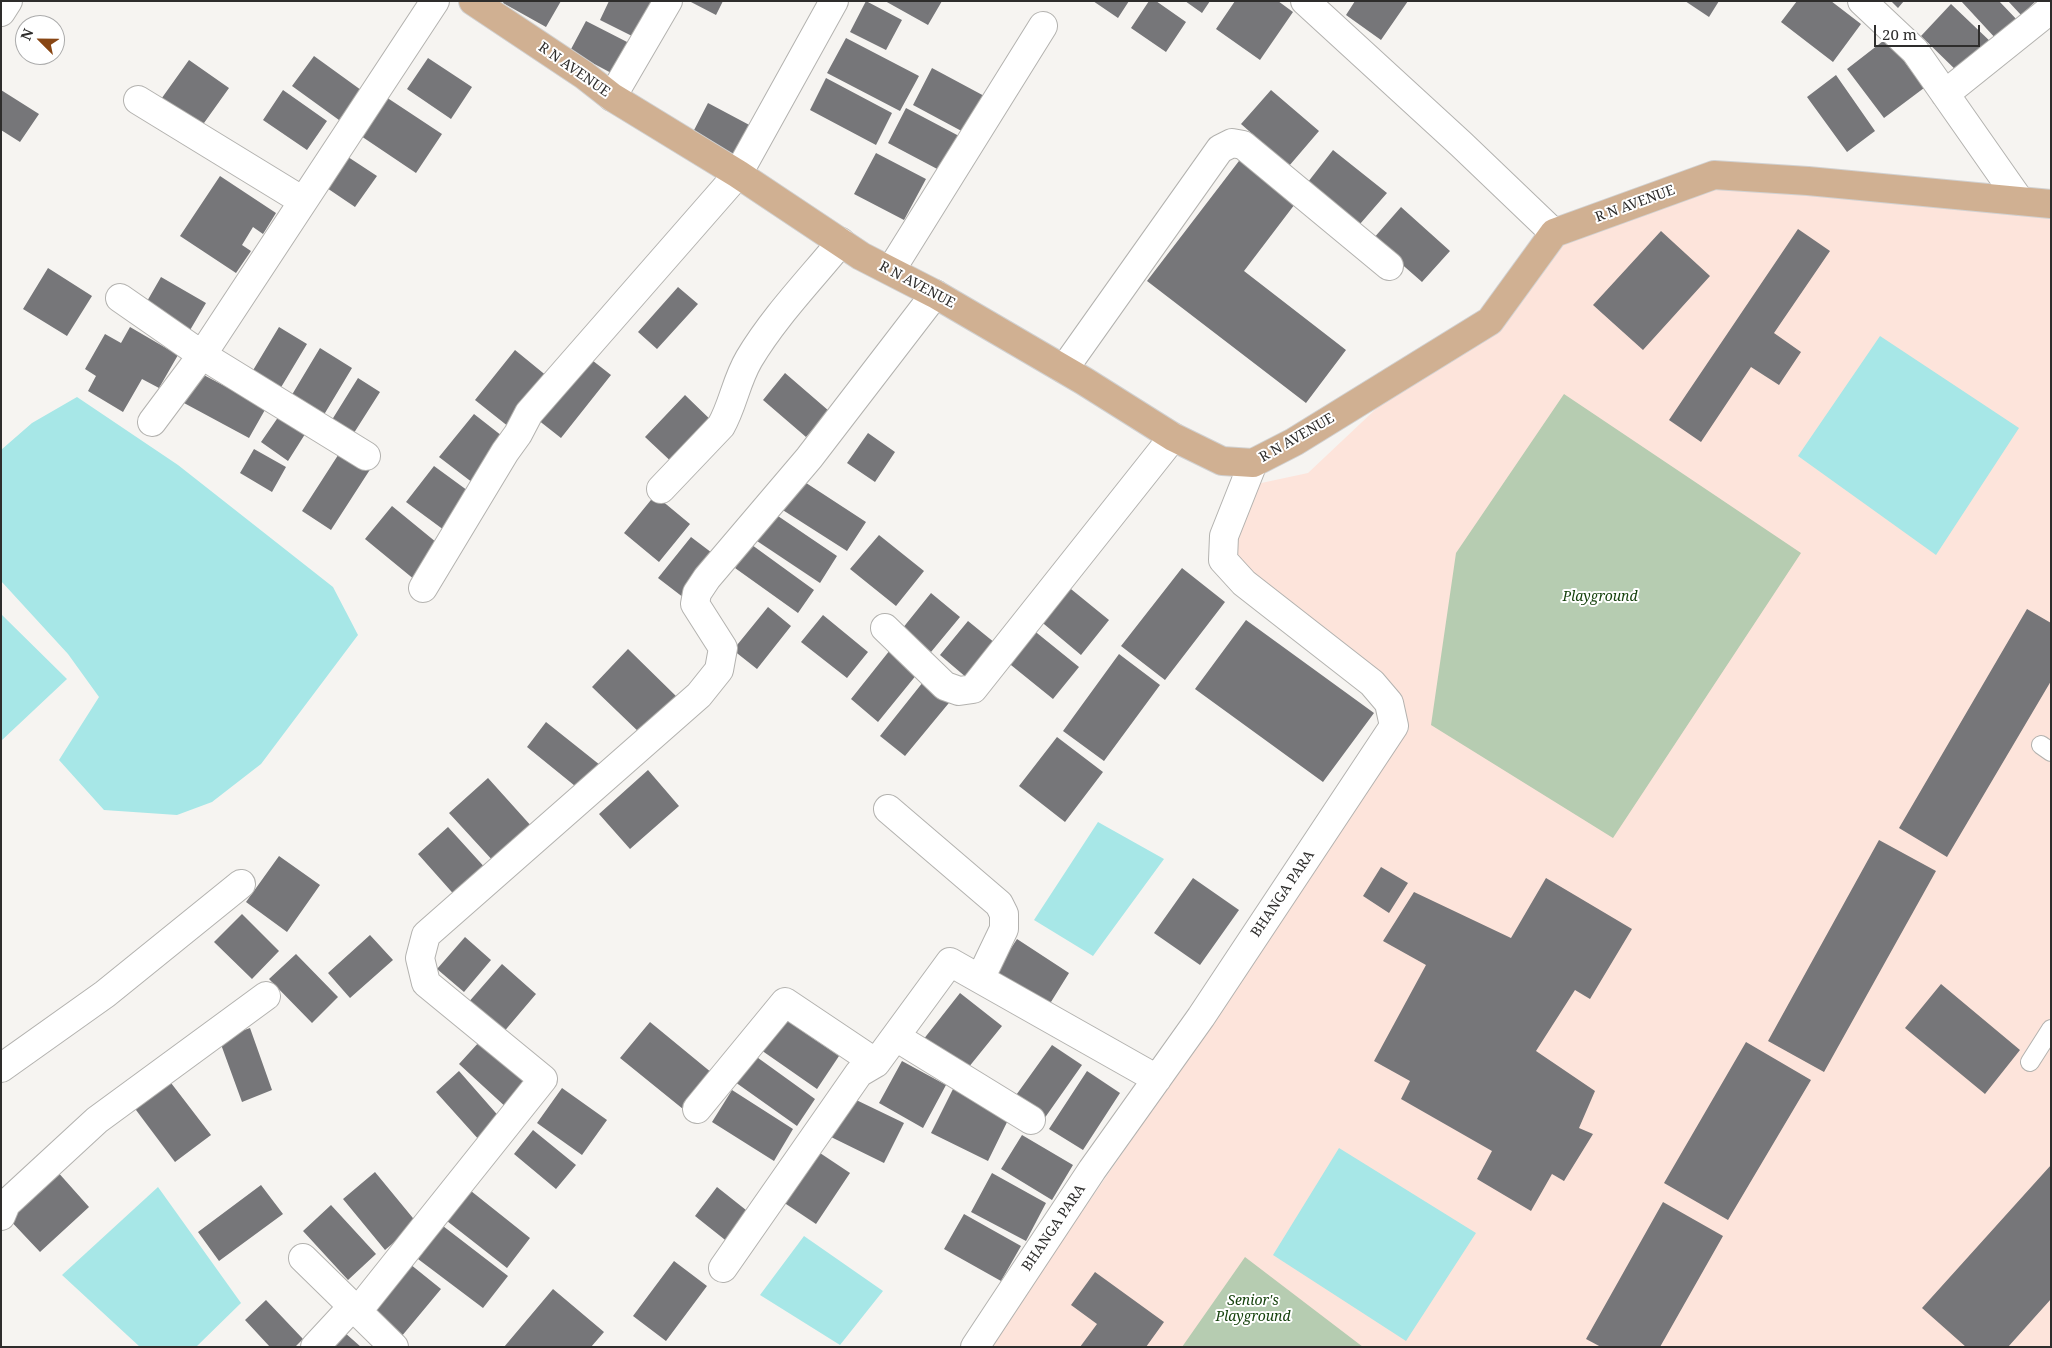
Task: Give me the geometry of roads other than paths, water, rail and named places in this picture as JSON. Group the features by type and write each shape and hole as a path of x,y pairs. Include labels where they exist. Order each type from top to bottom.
{"main road":[{"name":"R N AVENUE","path":"473,1 584,75 612,97 738,174 861,256 935,294 1064,369 1173,437 1222,461 1252,463 1294,442 1490,321 1554,233 1714,175 1808,180 2051,204"}],"street":[{"path":"1,12 8,1"},
{"path":"152,422 202,355 435,1"},
{"path":"612,97 668,1"},
{"path":"423,588 505,452 518,434 528,413 738,174 834,1"},
{"path":"1305,1 1461,144 1554,233"},
{"path":"1862,1 1915,51 2020,200"},
{"path":"1945,94 2051,9"},
{"path":"891,270 1043,26"},
{"path":"138,100 303,202"},
{"path":"1064,369 1220,149 1232,143 1243,145 1388,266"},
{"path":"662,489 721,426 728,415 738,380 760,341 841,242"},
{"path":"315,1347 355,1309 543,1079 426,983 420,958 426,935 699,695 719,670 723,648 695,604 697,593 809,458 935,294"},
{"path":"120,298 202,355 366,456"},
{"path":"885,628 946,686 959,691 973,689 1173,437"},
{"name":"BHANGA PARA","path":"975,1347 1092,1170 1201,1017 1394,726 1389,703 1372,683 1244,583 1223,560 1224,536 1252,463"},
{"path":"888,809 999,904 1004,914 1004,929 980,979"},
{"path":"1,1068 105,994 240,884"},
{"path":"723,1268 859,1073 876,1063 950,962 1157,1079"},
{"path":"3,1206 97,1120 266,996"},
{"path":"697,1109 785,1002 876,1063"},
{"path":"896,1036 1031,1120"},
{"path":"303,1258 394,1347"}],"lane":[{"path":"2030,1062 2051,1029"}],"water":[{"path":"1880,336 2019,428 1936,555 1798,456"},
{"path":"77,397 178,465 333,587 358,635 261,764 212,802 177,815 104,810 59,760 99,697 68,654 1,581 1,450 32,423"},
{"path":"1,614 67,679 1,741"},
{"path":"1098,822 1164,859 1093,956 1034,920"},
{"path":"1339,1148 1476,1233 1406,1341 1273,1255"},
{"path":"158,1187 241,1303 196,1347 140,1347 62,1275"},
{"path":"804,1236 883,1291 840,1345 760,1295"}],"park label":[{"name":"Playground","path":"1600,597"},
{"name":"Senior's Playground","path":"1253,1309"}]}
